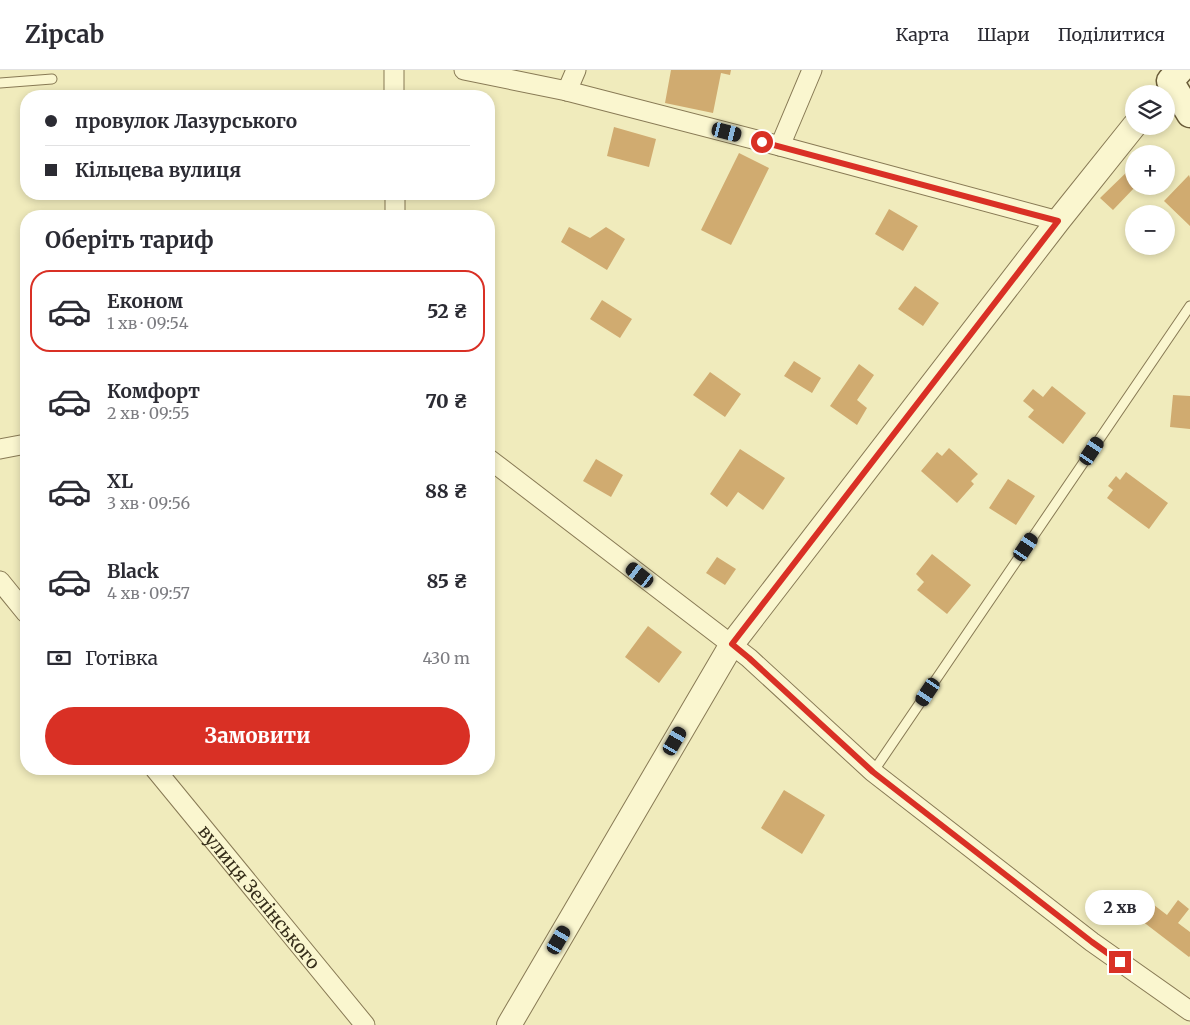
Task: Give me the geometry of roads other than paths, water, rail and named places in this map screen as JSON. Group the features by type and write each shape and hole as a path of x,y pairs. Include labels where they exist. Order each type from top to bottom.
{"main road":[{"path":"1170,82 1190,114"}],"street":[{"path":"394,70 394,90"},
{"path":"464,70 567,91 1058,221"},
{"path":"567,91 576,70"},
{"path":"780,146 812,70"},
{"path":"509,1025 732,644 1058,221 1127,135"},
{"path":"0,449 20,445"},
{"path":"495,464 732,644 873,772 1092,942 1190,1012"},
{"path":"0,581 20,606"},
{"name":"вулиця Зелінського","path":"160,775 364,1025"}],"lane":[{"path":"0,83 52,79"},
{"path":"873,772 1190,306"}]}
